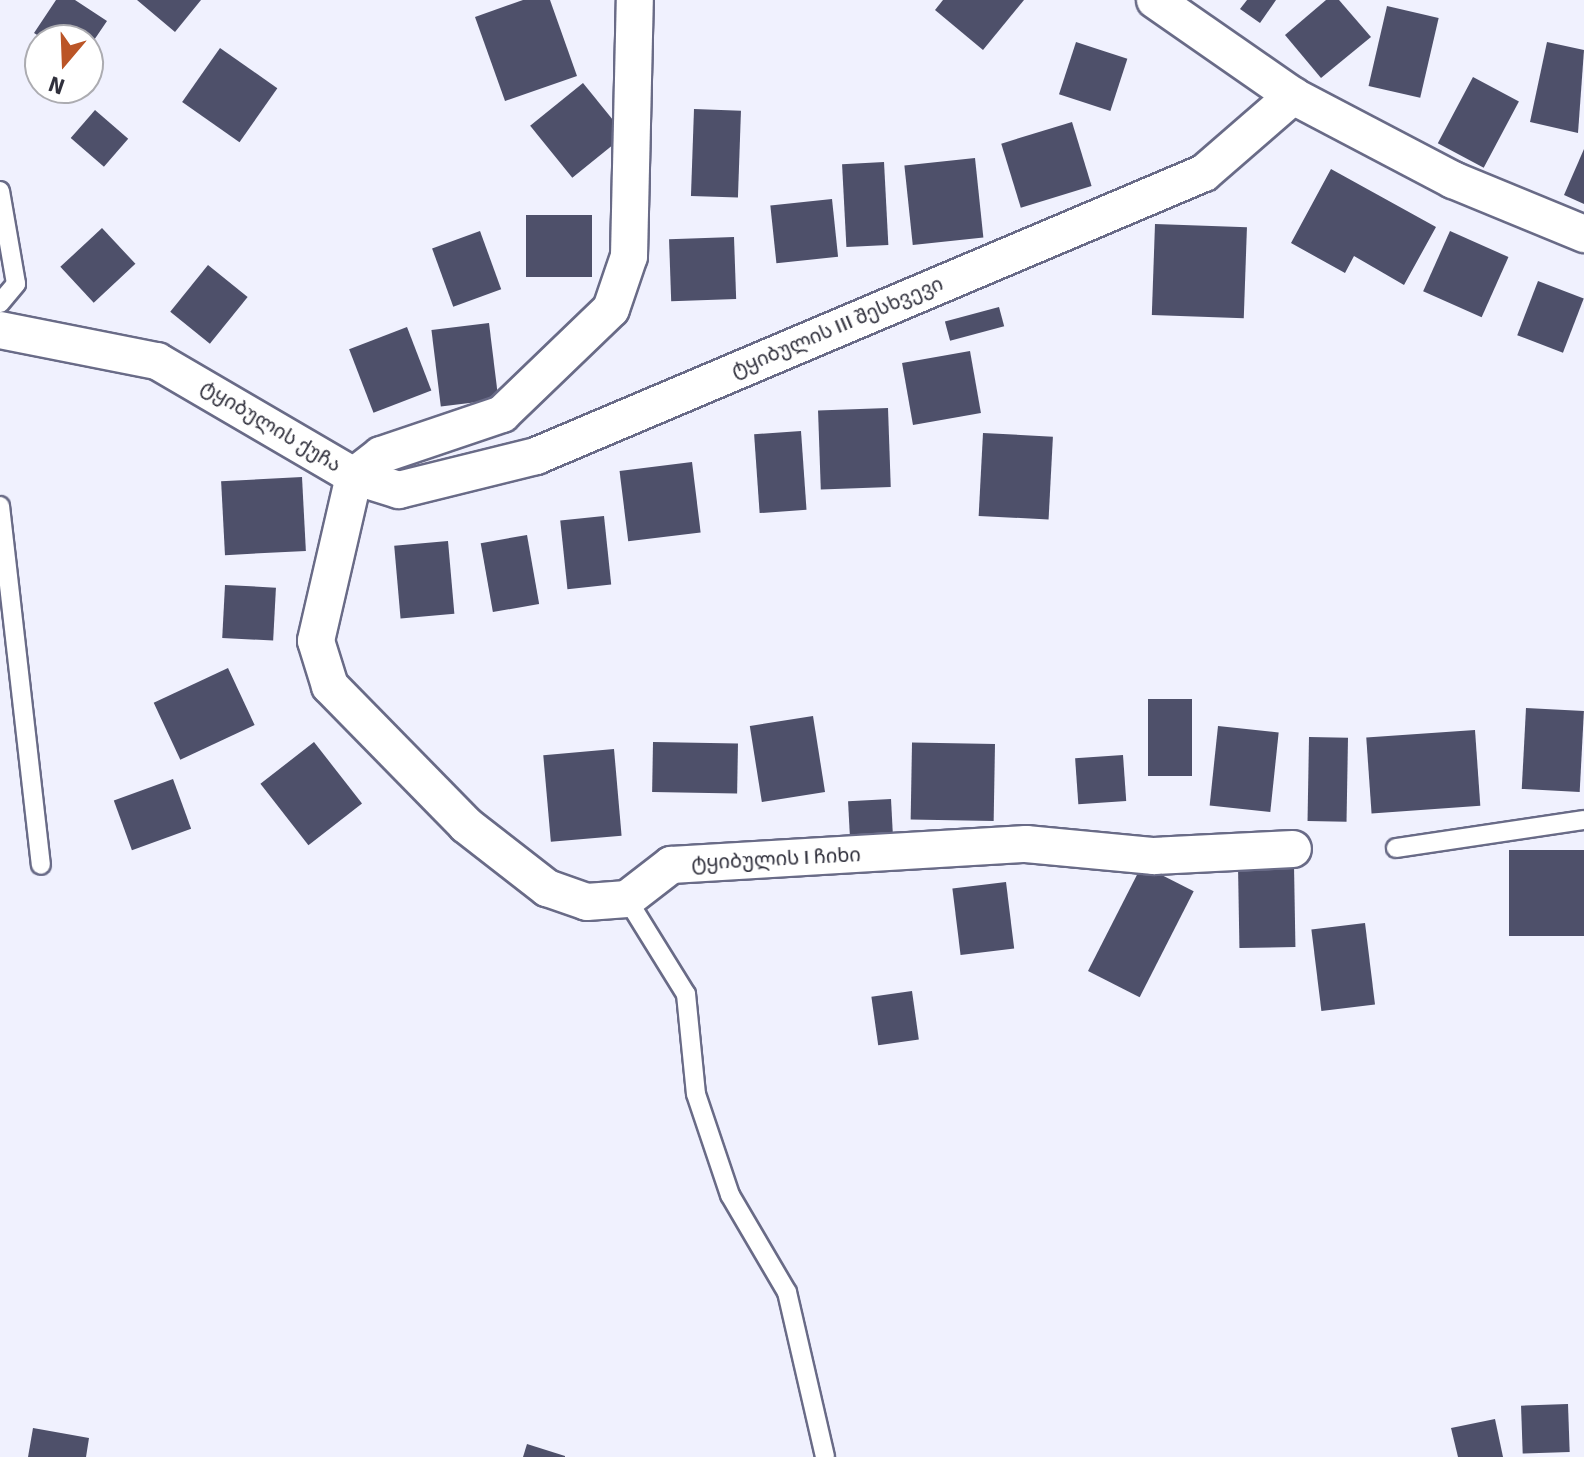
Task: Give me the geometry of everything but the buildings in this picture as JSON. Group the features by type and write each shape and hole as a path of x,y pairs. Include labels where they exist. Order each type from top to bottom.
{"street":[{"name":"ტყიბულის ქუჩა","path":"0,330 157,361 354,476 381,455 502,414 611,309 629,256 635,0"},
{"path":"1155,0 1293,96 1453,180 1584,234"},
{"name":"ტყიბულის III შესხვევი","path":"354,476 399,490 536,456 1204,173 1293,96"},
{"path":"354,476 316,641 330,686 466,825 523,872 587,902 627,899"},
{"name":"ტყიბულის I ჩიხი","path":"627,899 671,865 1026,844 1154,856 1293,849"}],"lane":[{"path":"0,191 16,284 0,303"},
{"path":"0,506 41,865"},
{"path":"1396,848 1584,820"},
{"path":"627,899 686,994 696,1094 730,1195 787,1292 825,1457"}]}
